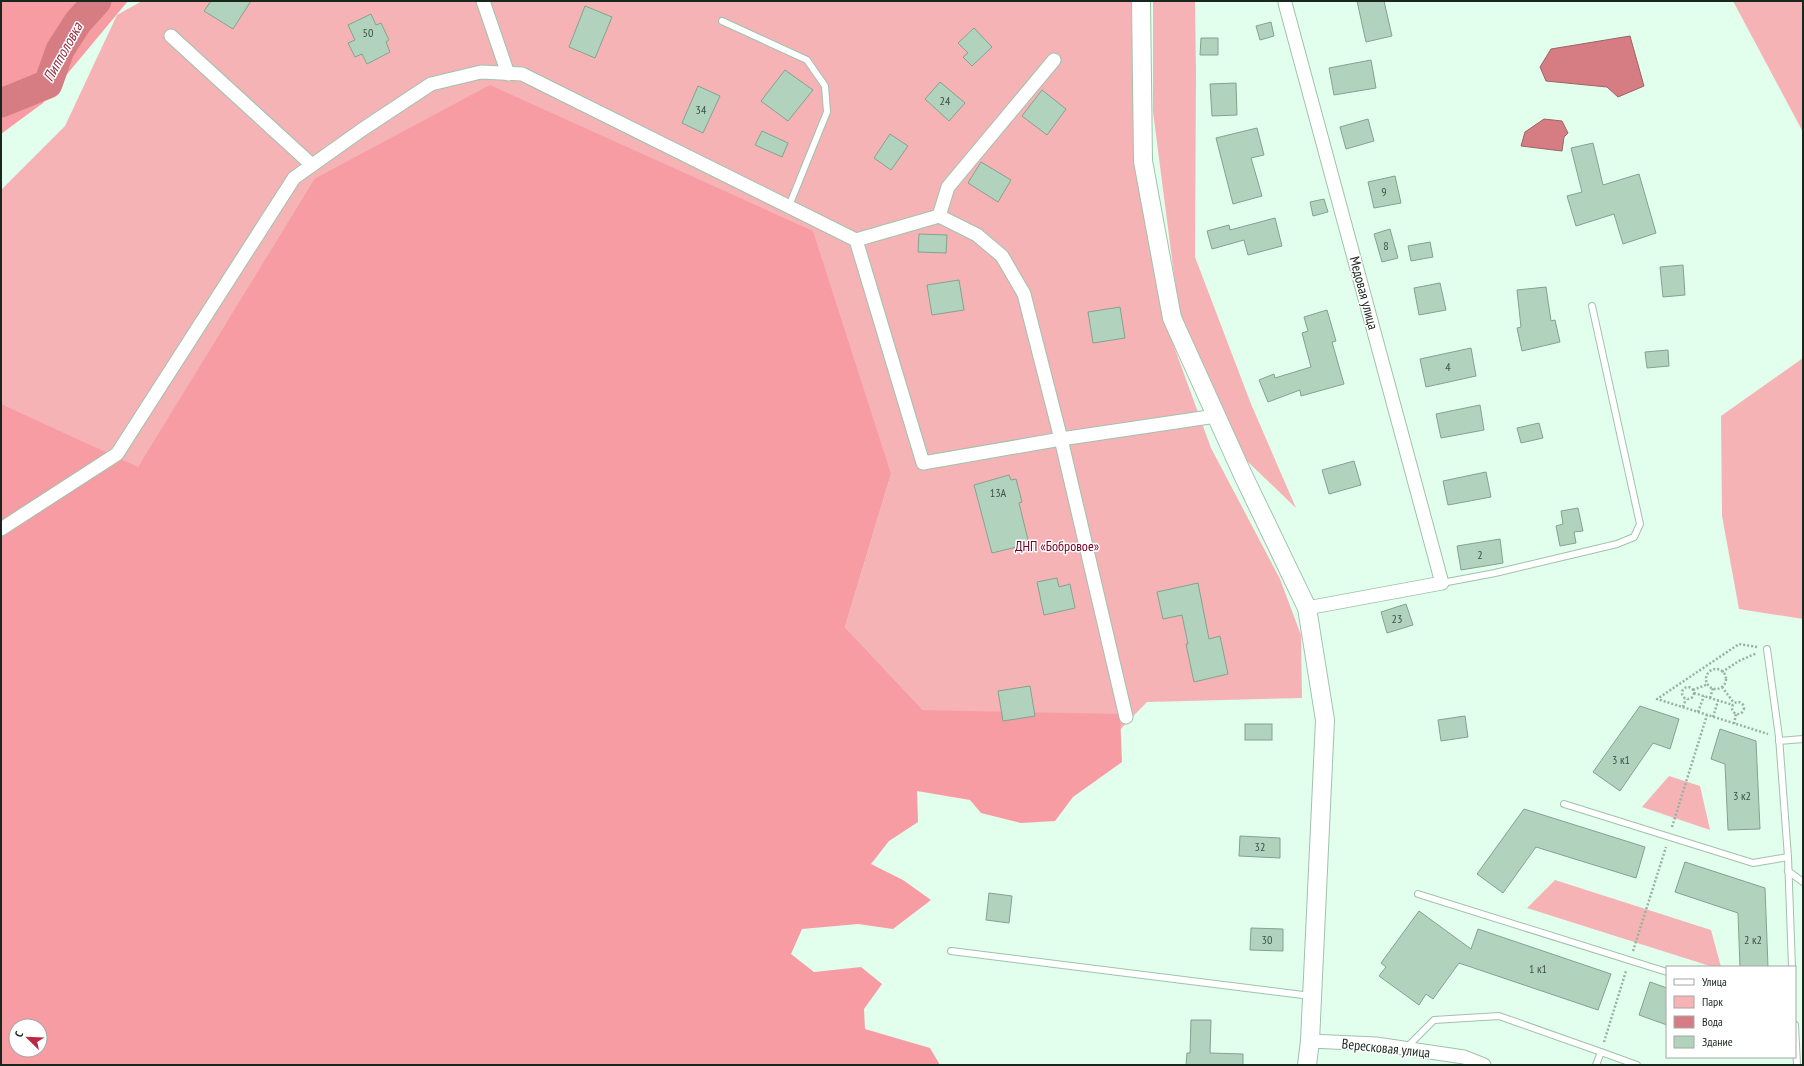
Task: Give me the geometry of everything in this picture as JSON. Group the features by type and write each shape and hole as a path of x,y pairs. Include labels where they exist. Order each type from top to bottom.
{"main road":[{"path":"1140,1 1143,162 1172,318 1216,416 1307,608 1325,720 1310,1041 1307,1065"}],"street":[{"path":"483,1 508,74"},
{"name":"Медовая улица","path":"1285,3 1442,583"},
{"path":"172,36 312,165"},
{"path":"939,216 948,187 1054,60"},
{"path":"1,529 117,454 294,178 431,84 481,72 522,74 856,240 939,216 977,235 1002,256 1024,294 1061,439 1126,717"},
{"path":"856,240 923,463 1061,439 1216,416"},
{"path":"1307,608 1442,583"},
{"name":"Вересковая улица","path":"1310,1041 1376,1044 1406,1048 1464,1057 1484,1065"}],"lane":[{"path":"722,21 806,60 826,86 827,112 789,206"},
{"path":"1442,583 1495,573 1617,544 1634,537 1640,524 1592,306"},
{"path":"1767,649 1779,739 1788,857 1792,966"},
{"path":"1779,739 1803,739"},
{"path":"1564,804 1753,863 1788,857"},
{"path":"1788,871 1803,882"},
{"path":"1418,894 1666,972"},
{"path":"951,952 1311,996"},
{"path":"1406,1048 1434,1020 1499,1016 1637,1065"},
{"path":"1796,1044 1797,1065"},
{"path":"1596,1065 1601,1052"}],"path":[{"path":"1767,649 1739,644 1657,699 1779,739"},
{"path":"1722,672 1739,661 1767,649"},
{"path":"1708,665 1712,671"},
{"path":"1717,669 1722,672 1726,678 1722,687 1713,688 1708,684 1707,676 1712,671 1717,669"},
{"path":"1682,682 1685,687 1691,688 1693,691 1704,696 1733,704 1738,702 1744,706 1744,710 1742,713 1736,714"},
{"path":"1693,691 1708,684"},
{"path":"1685,687 1682,691 1682,695 1686,699"},
{"path":"1722,687 1733,704 1732,710 1736,714"},
{"path":"1710,698 1713,688"},
{"path":"1686,699 1692,698 1693,691"},
{"path":"1698,712 1704,696"},
{"path":"1683,707 1686,699"},
{"path":"1713,717 1718,701"},
{"path":"1734,724 1736,714"},
{"path":"1601,1052 1707,715"}],"green space":[{"name":"ДНП «Бобровое»","path":"142,1 1131,1 1135,167 1164,319 1211,448 1280,579 1301,635 1302,698 1147,702 1109,741 923,710 845,627 891,474 314,179 138,468 1,557 1,190 65,126 117,15"},
{"path":"1153,1 1195,1 1195,257 1251,404 1296,508 1246,460 1179,313 1153,112"},
{"path":"1733,1 1803,1 1803,132"},
{"path":"1803,358 1803,619 1739,609 1722,516 1721,416"},
{"path":"1669,776 1700,786 1710,830 1642,807"},
{"path":"1555,880 1711,930 1721,966 1710,966 1527,908"}],"shaded area":[{"path":"1,1 128,1 43,103 1,134"},
{"path":"490,85 813,231 891,474 845,627 923,710 1120,714 1122,762 1073,797 1055,821 1021,823 981,813 970,800 917,791 918,822 889,841 871,864 903,880 931,900 893,929 858,924 802,929 791,954 814,972 861,967 882,984 864,1009 865,1029 930,1048 940,1065 1,1065 1,404 138,467 314,179"}],"water":[{"path":"1630,36 1644,86 1618,97 1607,87 1546,81 1540,67 1551,49"},
{"path":"1544,119 1562,121 1568,133 1564,137 1562,151 1521,146 1525,132"}],"building":[{"path":"211,1 251,1 233,29 204,11"},
{"path":"1357,1 1384,1 1392,36 1366,42"},
{"path":"585,6 612,17 595,58 569,47"},
{"path":"371,14 376,25 381,23 389,40 386,42 390,52 367,64 362,54 355,57 348,43 355,40 348,25"},
{"path":"1271,22 1274,36 1260,40 1256,26"},
{"path":"974,28 992,47 972,66 963,57 968,53 958,43"},
{"path":"1201,38 1218,38 1218,55 1200,55"},
{"path":"1371,60 1376,88 1334,95 1329,68"},
{"path":"785,70 813,90 788,121 761,101"},
{"path":"940,82 965,103 949,121 925,99"},
{"path":"1236,83 1237,115 1212,116 1210,84"},
{"path":"698,86 720,96 703,133 682,123"},
{"path":"1042,90 1066,109 1047,135 1022,116"},
{"path":"1368,119 1374,141 1346,149 1340,127"},
{"path":"1257,128 1264,155 1251,158 1262,196 1233,204 1216,138"},
{"path":"762,131 788,143 782,157 755,145"},
{"path":"890,134 908,146 891,170 874,158"},
{"path":"1593,143 1603,185 1639,174 1656,233 1623,244 1614,214 1576,226 1567,196 1582,192 1571,148"},
{"path":"981,162 1011,180 998,202 968,183"},
{"path":"1395,176 1401,203 1374,208 1368,182"},
{"path":"1324,199 1328,212 1313,216 1310,202"},
{"path":"1275,218 1282,246 1248,255 1244,240 1212,249 1207,231 1229,225 1230,230"},
{"path":"1390,229 1398,258 1382,262 1374,234"},
{"path":"919,234 947,235 946,253 918,252"},
{"path":"1430,242 1433,257 1411,261 1408,246"},
{"path":"1683,265 1685,295 1663,297 1660,267"},
{"path":"959,280 964,310 932,315 927,285"},
{"path":"1440,283 1446,310 1419,315 1414,288"},
{"path":"1546,287 1551,321 1555,320 1560,342 1522,351 1517,328 1521,327 1517,290"},
{"path":"1120,307 1125,338 1093,343 1088,312"},
{"path":"1327,310 1336,341 1332,342 1344,384 1301,396 1300,390 1268,402 1259,380 1274,374 1275,378 1311,367 1302,333 1308,331 1304,317"},
{"path":"1471,348 1476,376 1426,387 1420,359"},
{"path":"1668,350 1669,366 1647,368 1645,352"},
{"path":"1480,405 1484,430 1441,438 1436,414"},
{"path":"1539,423 1543,438 1521,443 1517,428"},
{"path":"1354,461 1361,485 1329,494 1322,470"},
{"path":"1486,472 1491,497 1448,505 1443,481"},
{"path":"1009,475 1011,480 1016,479 1022,502 1019,503 1029,544 992,553 974,485"},
{"path":"1578,508 1583,531 1574,532 1576,543 1560,546 1556,526 1563,524 1561,511"},
{"path":"1500,539 1503,563 1461,570 1457,546"},
{"path":"1057,578 1059,587 1070,584 1075,608 1044,615 1037,582"},
{"path":"1198,583 1209,639 1220,636 1228,674 1194,682 1182,615 1163,619 1157,592"},
{"path":"1406,604 1413,625 1387,633 1381,612"},
{"path":"1030,686 1035,716 1003,721 998,691"},
{"path":"1640,706 1679,719 1670,749 1653,743 1620,791 1593,772"},
{"path":"1465,716 1468,737 1441,741 1438,720"},
{"path":"1245,724 1272,724 1272,740 1245,740"},
{"path":"1720,729 1756,741 1760,829 1728,830 1725,764 1711,759"},
{"path":"1524,809 1645,847 1636,878 1536,847 1503,893 1477,874"},
{"path":"1240,836 1280,838 1280,858 1239,856"},
{"path":"1685,862 1765,888 1768,966 1740,966 1738,913 1675,892"},
{"path":"989,893 1012,896 1009,923 986,920"},
{"path":"1419,911 1471,949 1478,929 1611,974 1598,1010 1459,963 1433,999 1426,994 1419,1005 1379,976 1386,967 1381,963"},
{"path":"1251,928 1283,929 1283,951 1250,950"},
{"path":"1650,982 1666,988 1666,1025 1639,1015"},
{"path":"1191,1020 1211,1020 1210,1053 1243,1054 1243,1065 1186,1065 1187,1053 1190,1053"}],"waterway":[{"name":"Пипполовка","path":"1,103 48,84 60,50 78,22 97,1"}]}
